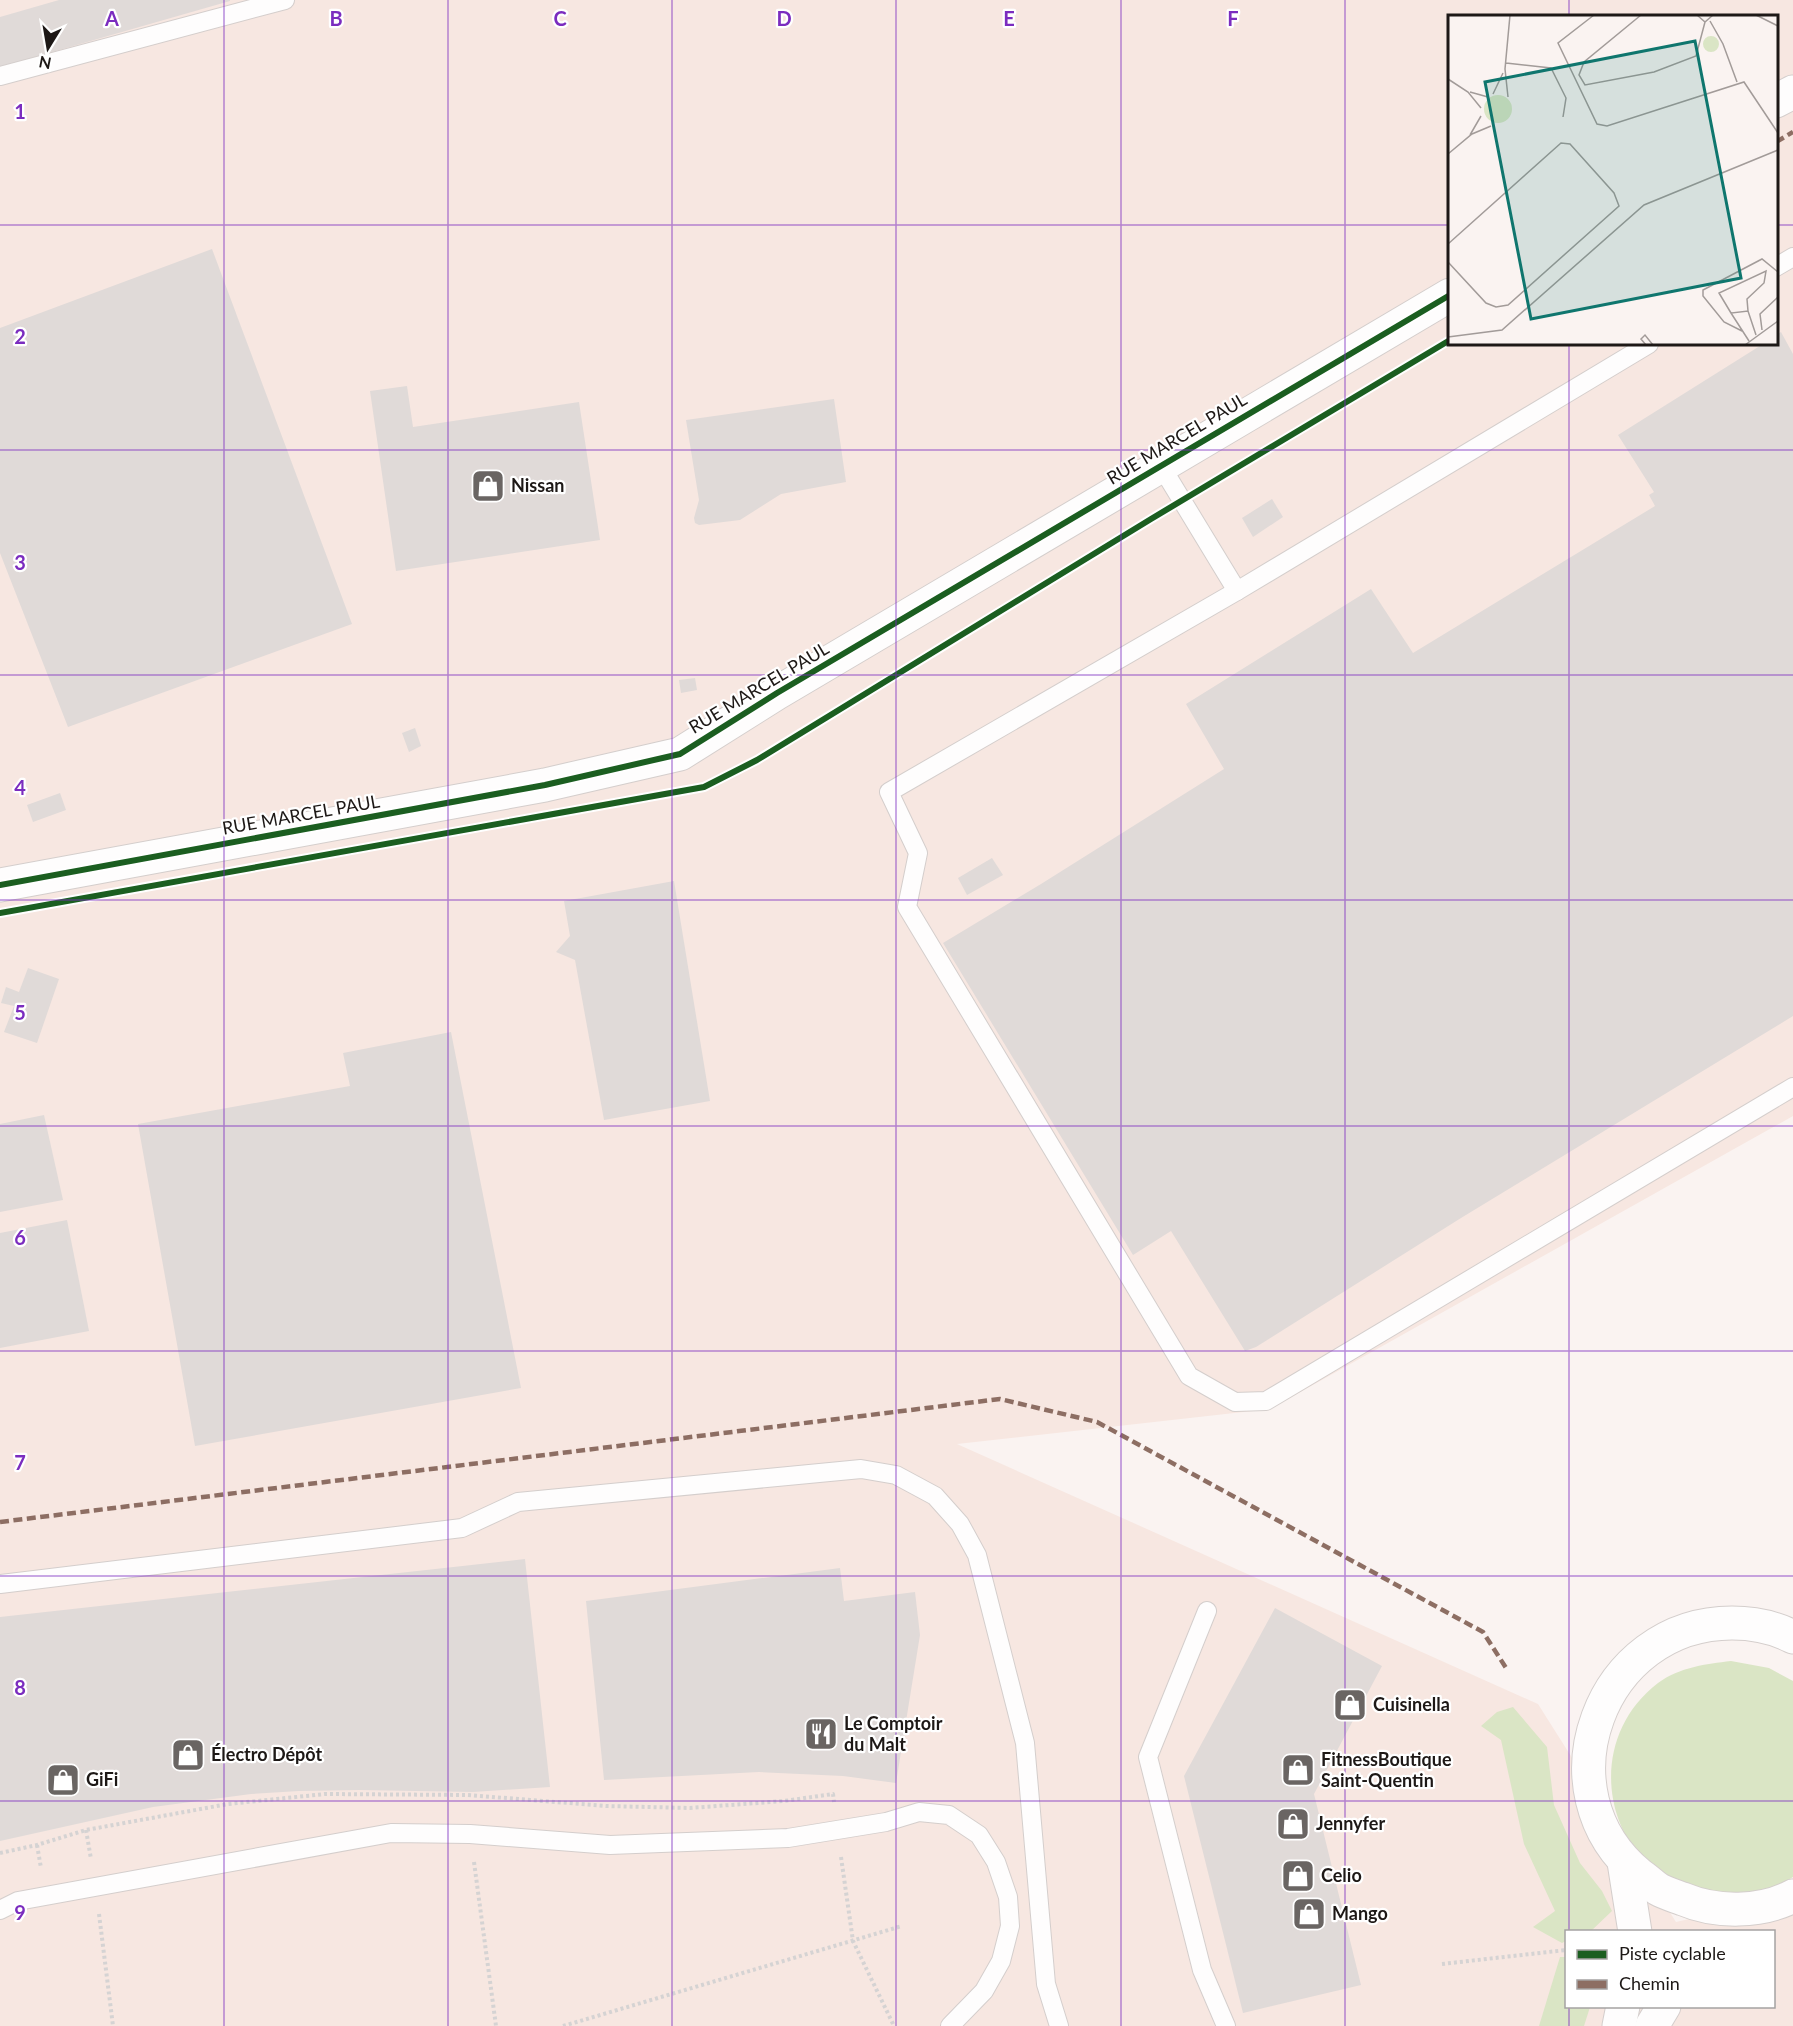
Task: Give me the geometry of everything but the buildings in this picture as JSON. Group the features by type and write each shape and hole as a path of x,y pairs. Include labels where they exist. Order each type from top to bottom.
{"street":[{"path":"1778,100 1793,92"},
{"name":"RUE MARCEL PAUL","path":"0,885 545,785 680,754 777,693 1448,296"},
{"path":"1792,1897 1731,1921 1658,1889 1624,1862 1603,1830 1591,1793 1588,1755 1594,1726 1605,1699 1630,1665 1647,1650 1678,1633 1713,1623 1749,1623 1784,1632 1793,1637"},
{"path":"1624,1862 1635,1930"},
{"path":"1619,2026 1623,2008"},
{"path":"1652,2026 1663,2008"}],"lane":[{"path":"0,76 285,0"},
{"path":"1778,266 1793,257"},
{"path":"1647,345 1237,591 889,792 918,853 907,907 1189,1376 1235,1402 1266,1401 1793,1087"},
{"path":"1161,466 1237,591"},
{"path":"0,1584 462,1528 518,1502 861,1469 896,1475 935,1496 960,1524 977,1555 1025,1743 1046,1984 1059,2026"},
{"path":"1207,1611 1148,1757 1202,1971 1226,2026"},
{"path":"0,1910 18,1901 391,1833 470,1834 610,1845 695,1843 788,1838 886,1822 919,1812 949,1815 979,1835 996,1862 1008,1897 1010,1926 1001,1961 984,1991 950,2026"}],"path":[{"path":"468,1795 470,1834 496,2026"},
{"path":"86,1830 96,1886 113,2026"},
{"path":"0,1853 37,1845"},
{"path":"563,2026 902,1926"},
{"path":"1442,1964 1565,1950"}],"shaded area":[{"path":"0,0 1793,0 1793,1116 1270,1409 957,1444 1538,1704 1676,1922 1793,1895 1793,2026 0,2026"}],"green space":[{"path":"1731,1661 1769,1668 1793,1681 1793,1877 1758,1892 1740,1896 1720,1896 1683,1887 1652,1869 1630,1842 1616,1811 1611,1777 1616,1743 1632,1711 1658,1683 1684,1670"},
{"path":"1513,1707 1547,1747 1554,1805 1580,1863 1602,1891 1612,1911 1592,1930 1565,1930 1565,1942 1562,1943 1533,1927 1555,1911 1524,1844 1501,1740 1481,1726 1497,1712"},
{"path":"1560,1957 1565,1957 1565,2008 1590,2008 1584,2026 1539,2026"}],"marked path":[{"path":"1778,141 1793,132"},
{"path":"0,1522 1000,1399 1097,1422 1483,1632 1508,1671"}],"cycle path":[{"path":"0,885 545,785 680,754 777,693 1448,296"},
{"path":"0,913 704,787 757,760 1151,519 1448,341"}],"place":[{"name":"Nissan","path":"488,486"},
{"name":"Cuisinella","path":"1350,1705"},
{"name":"Le Comptoir du Malt","path":"821,1734"},
{"name":"Électro Dépôt","path":"188,1755"},
{"name":"FitnessBoutique Saint-Quentin","path":"1298,1770"},
{"name":"GiFi","path":"63,1780"},
{"name":"Jennyfer","path":"1293,1824"},
{"name":"Celio","path":"1298,1876"},
{"name":"Mango","path":"1309,1914"}]}
